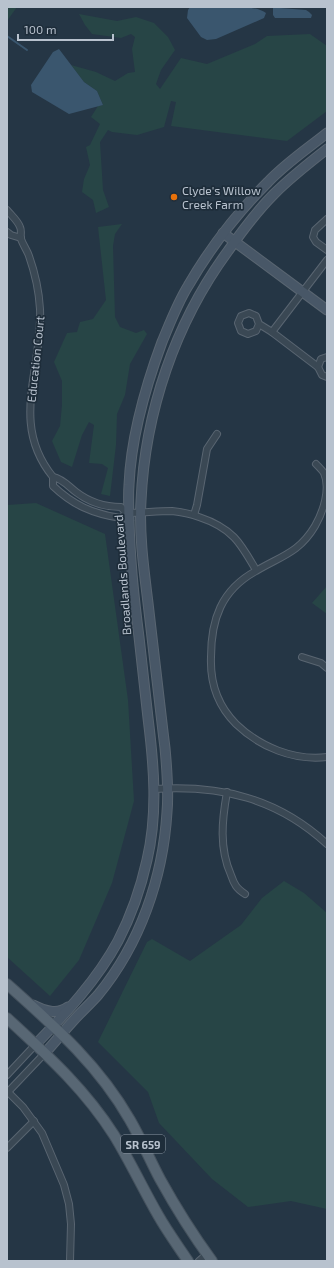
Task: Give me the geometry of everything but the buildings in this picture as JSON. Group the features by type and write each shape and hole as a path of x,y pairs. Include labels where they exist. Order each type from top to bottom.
{"main road":[{"name":"Broadlands Boulevard","path":"36,1044 94,978 119,940 135,901 148,859 152,837 155,789 153,754 136,614 127,513 130,464 138,418 150,377 169,324 187,288 223,233 269,180 327,133"},
{"name":"Broadlands Boulevard","path":"45,1053 98,994 110,977 131,942 148,907 161,860 166,830 168,789 165,748 142,552 140,513 148,437 162,382 178,339 198,299 242,230 274,195 327,149"},
{"path":"223,233 327,310"},
{"name":"SR 659","path":"7,984 62,1034 94,1067 130,1120 182,1218 210,1258"},
{"path":"28,1002 42,1010 53,1012 64,1009 74,1002"},
{"name":"SR 659","path":"7,1018 63,1070 78,1087 114,1135 159,1216 188,1261"}],"street":[{"name":"Education Court","path":"7,210 21,227 21,238 29,254 34,270 40,310 39,338 30,418 31,434 38,455 53,478 53,486 67,498 80,506 103,515 121,518 127,513"},
{"path":"327,219 315,230 313,236 316,242 327,250"},
{"path":"7,232 21,238"},
{"path":"272,332 327,260"},
{"path":"259,324 318,367 322,375 327,377"},
{"path":"318,367 321,359 327,357"},
{"path":"194,516 198,505 207,449 217,434"},
{"path":"316,464 324,474 327,484 324,503 316,525 309,535 292,551 256,570 241,580 224,601 216,617 212,634 210,663 215,690 222,706 238,726 271,747 289,755 310,758 327,757"},
{"path":"53,478 61,478 77,493 84,497 104,505 121,507 127,513 173,512 194,516 212,522 230,533 244,550 256,570"},
{"path":"302,657 321,663 327,668"},
{"path":"155,789 204,789 227,792 262,803 285,813 306,826 327,844"},
{"path":"227,792 223,816 222,839 224,852 227,867 236,885 245,894"},
{"path":"7,1075 36,1044"},
{"path":"45,1053 7,1092 23,1106 42,1133 64,1185 69,1204 71,1224 70,1261"},
{"path":"7,1148 34,1120"},
{"path":"199,1261 210,1258"}],"green space":[{"path":"7,7 17,7 7,21"},
{"path":"79,14 117,21 136,17 154,23 168,37 175,50 161,70 156,84 160,89 181,58 207,64 255,44 267,36 310,34 327,46 327,111 287,141 171,126 176,102 171,101 164,127 137,135 112,132 108,130 100,142 103,190 109,207 96,213 93,200 82,192 84,179 90,165 86,147 90,145 100,124 91,117 98,106 103,105 97,91 84,82 71,65 96,72 115,81 128,73 135,72 132,49 135,37 131,34 121,38 92,34"},
{"path":"122,224 115,234 113,246 115,317 120,327 136,333 144,330 147,334 130,364 125,395 117,414 116,445 110,496 101,494 108,468 102,464 89,463 94,425 89,422 82,435 72,467 61,462 52,441 60,426 62,405 62,381 54,362 67,333 77,332 80,322 93,319 106,300 98,227"},
{"path":"36,503 105,534 128,700 134,801 112,883 79,960 50,996 7,957 7,505"},
{"path":"327,586 327,614 312,603"},
{"path":"284,881 304,893 327,913 327,1209 291,1201 248,1207 212,1179 159,1123 148,1092 98,1042 147,942 152,939 190,961 241,925 262,898"}],"water":[{"path":"190,7 241,7 260,10 266,13 264,18 216,39 207,40 201,37 187,18"},
{"path":"273,8 306,10 312,15 311,18 275,18 273,15"},
{"path":"59,49 84,82 97,91 103,105 69,114 32,92 31,85 53,52"}],"waterway":[{"path":"7,36 27,50"}],"place":[{"name":"Clyde's Willow Creek Farm","path":"174,197"}]}
